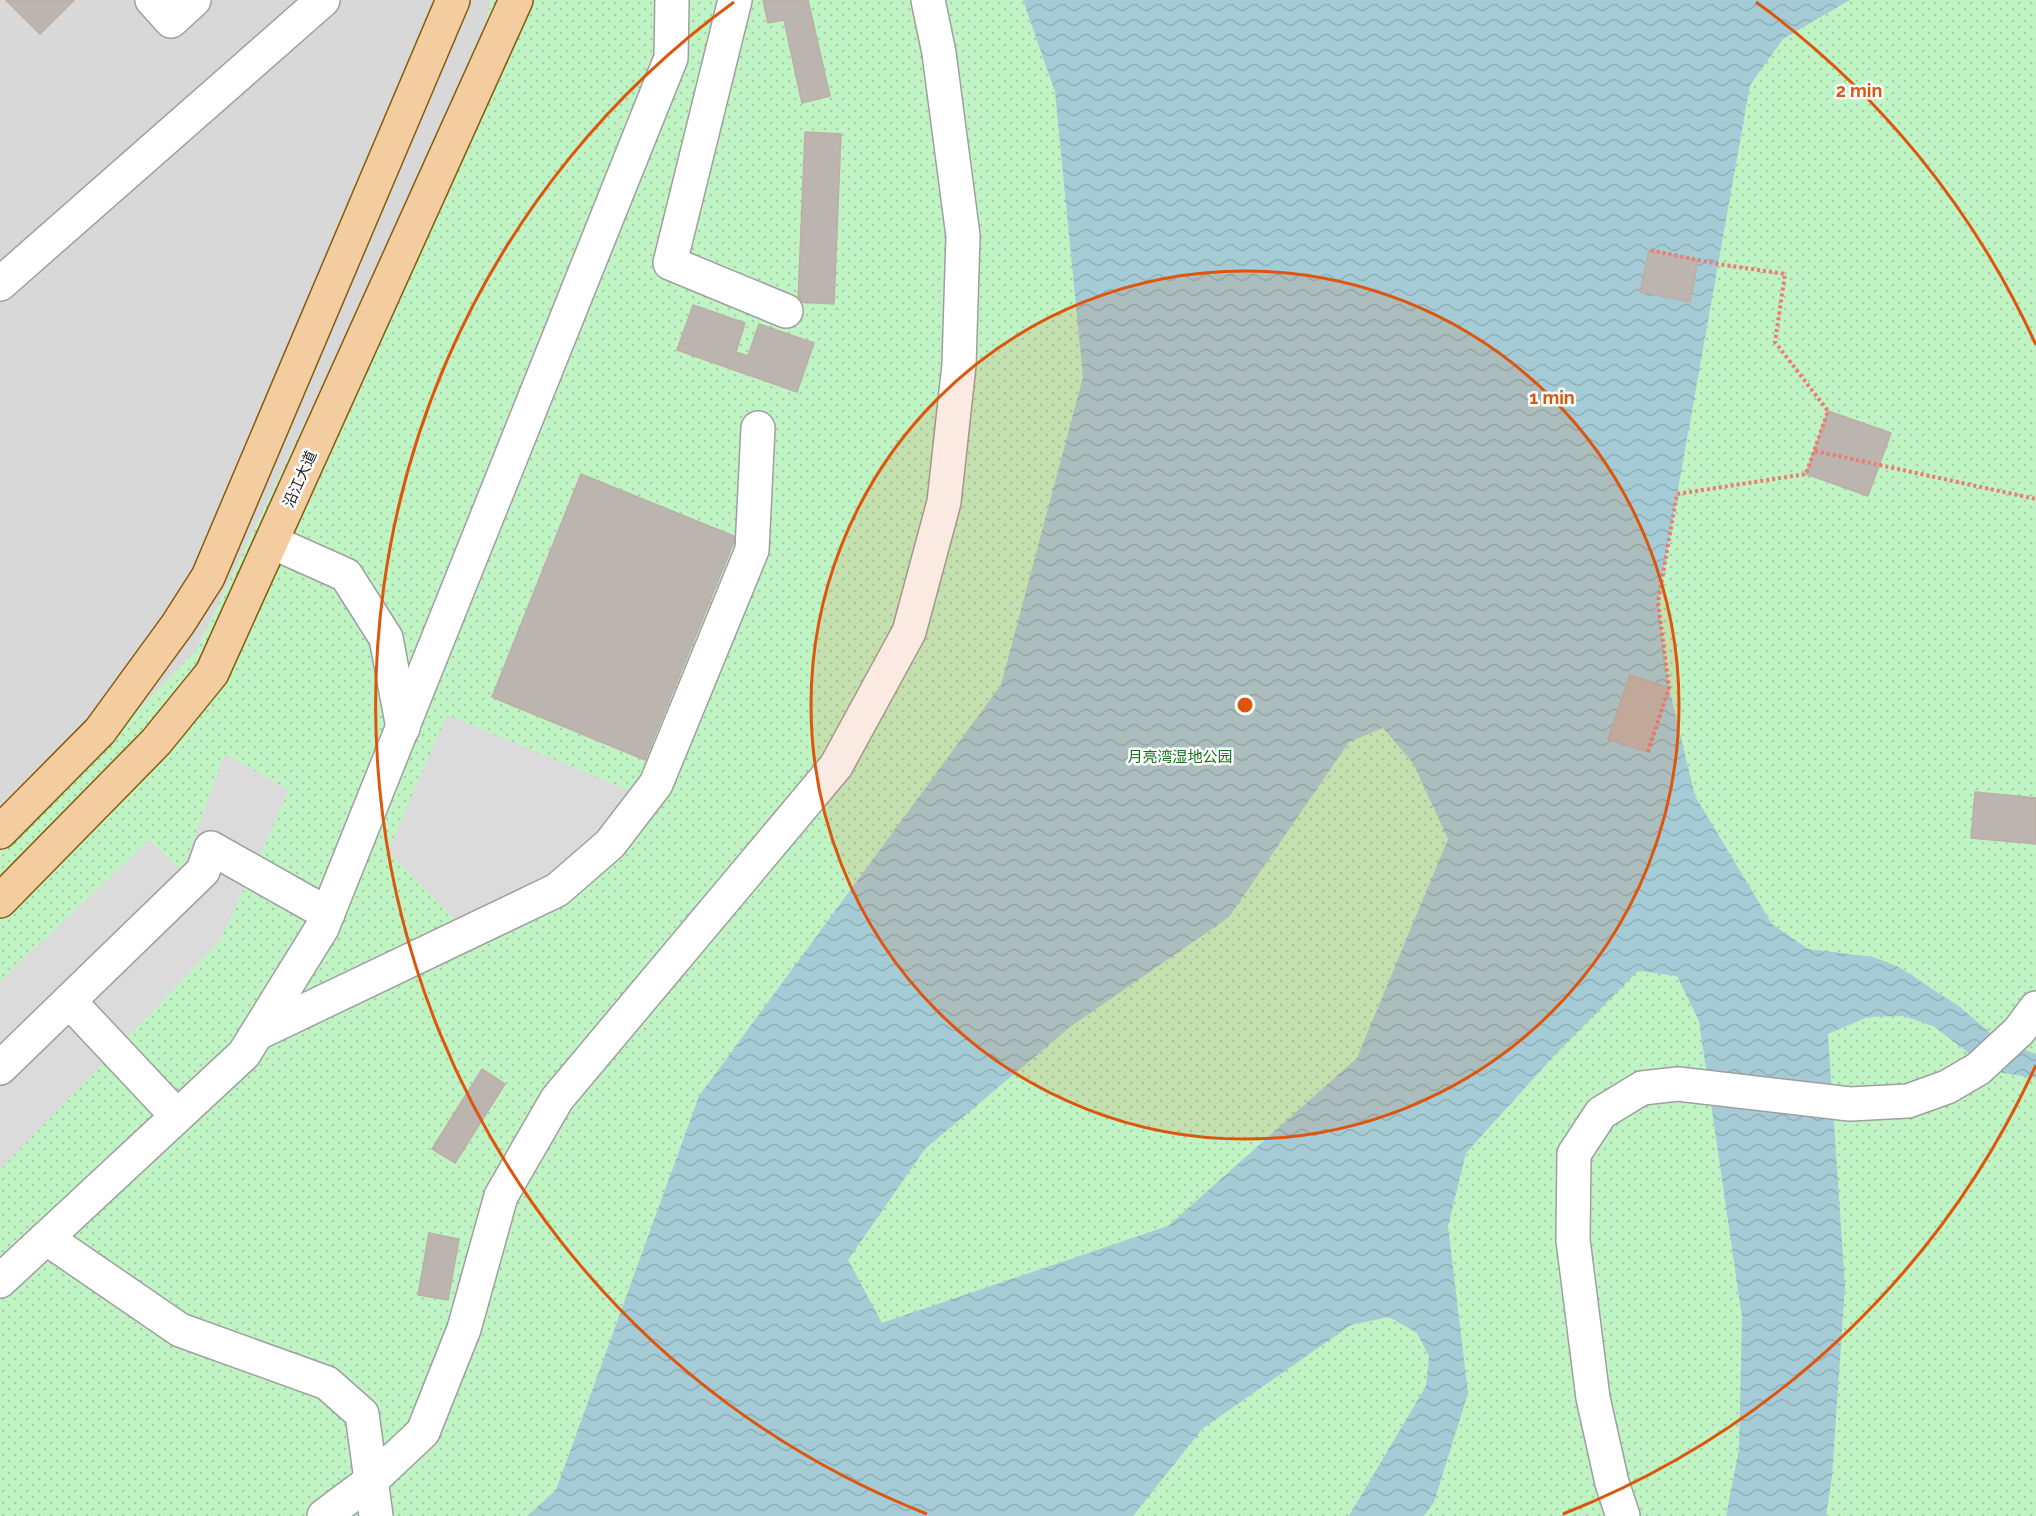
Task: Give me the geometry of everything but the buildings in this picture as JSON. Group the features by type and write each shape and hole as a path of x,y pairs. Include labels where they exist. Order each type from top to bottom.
{"main road":[{"path":"0,832 100,731 178,624 208,577 453,0"},
{"name":"沿江大道","path":"0,901 156,742 213,673 516,0"}],"street":[{"path":"152,0 171,21 194,0"},
{"path":"0,284 323,0"},
{"path":"0,1281 244,1054 322,928 671,58 672,0"},
{"path":"735,0 670,263 786,311"},
{"path":"324,1516 372,1480 423,1432 464,1329 501,1196 557,1099 836,765 909,632 944,502 960,353 963,236 939,53 928,0"},
{"path":"258,1033 557,890 610,844 656,784 752,550 758,428"},
{"path":"272,542 346,575 386,638 403,728"},
{"path":"0,1068 203,871 211,848 328,914"},
{"path":"69,1001 177,1116"},
{"path":"1623,1516 1612,1483 1593,1398 1573,1240 1574,1154 1601,1113 1642,1088 1678,1084 1850,1104 1908,1101 1947,1087 1977,1069 2028,1019"},
{"path":"46,1238 180,1330 327,1383 362,1414 376,1516"}],"path":[{"path":"1648,752 1669,688 1658,602 1677,494 1806,474 1828,411 1775,342 1785,274 1649,250"},
{"path":"1815,451 2036,499"}],"shaded area":[{"path":"0,0 491,0 477,62 197,649 0,852"},
{"path":"447,715 646,797 610,844 468,933 388,851"},
{"path":"225,754 289,790 220,941 0,1170 0,981 149,840 182,871"}],"green space":[{"name":"月亮湾湿地公园","path":"491,0 2036,0 2036,1516 0,1516 0,853 197,649 477,62"}],"water":[{"path":"1023,0 1850,0 1783,39 1750,85 1658,602 1669,688 1695,796 1772,924 1808,949 1873,957 1899,967 1960,1007 2001,1042 2036,1054 2036,1078 2003,1073 1969,1053 1933,1026 1904,1016 1868,1017 1828,1034 1845,1286 1832,1476 1826,1516 1726,1516 1739,1449 1742,1317 1699,1021 1677,976 1638,971 1553,1057 1466,1153 1448,1226 1468,1393 1434,1502 1424,1516 1349,1516 1426,1386 1429,1356 1417,1333 1389,1317 1351,1325 1202,1429 1133,1516 527,1516 556,1490 699,1096 1001,685 1083,377 1055,92","holes":["1383,728 1413,763 1448,839 1357,1058 1168,1226 882,1323 848,1260 925,1149 1070,1027 1229,917 1349,742"]}]}
